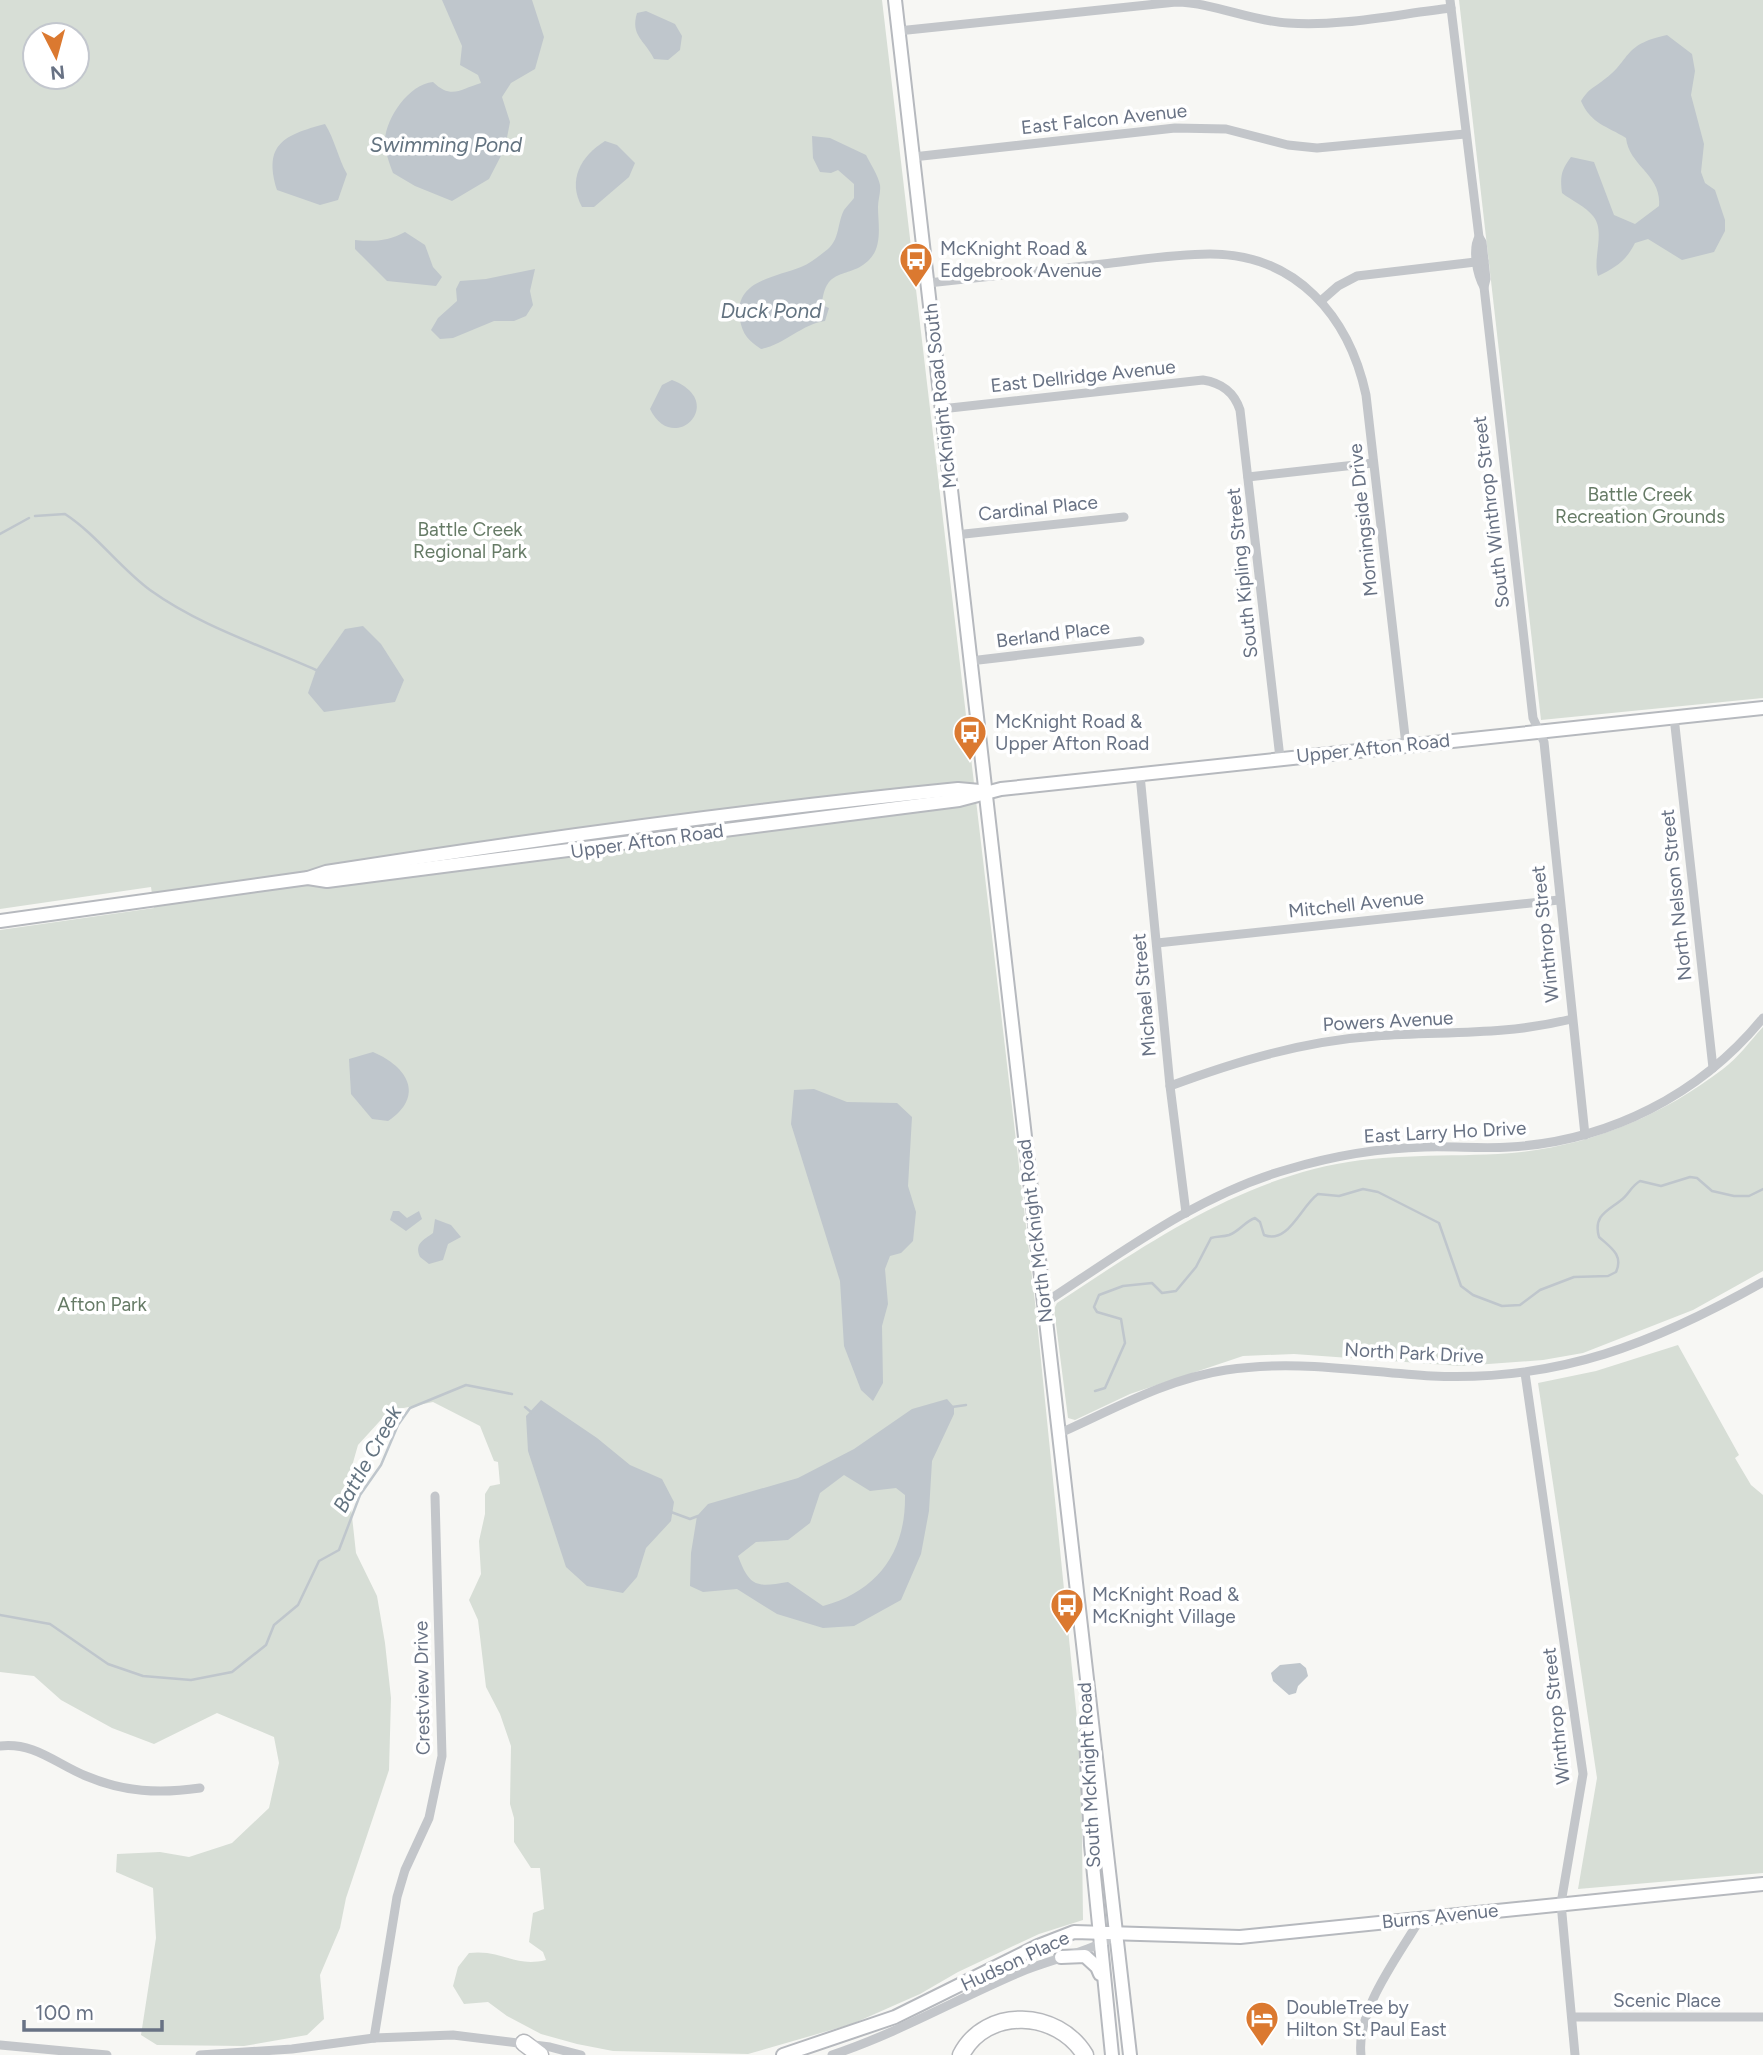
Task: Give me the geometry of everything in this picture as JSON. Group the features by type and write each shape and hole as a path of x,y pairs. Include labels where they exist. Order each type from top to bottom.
{"highway":[{"path":"961,2055 972,2039 987,2028 1024,2019 1060,2030 1076,2043 1085,2055"},
{"path":"524,2043 540,2055"}],"street":[{"name":"McKnight Road South","path":"895,0 984,791"},
{"path":"898,31 1176,2 1213,5 1276,22 1308,24 1450,4"},
{"name":"South Winthrop Street","path":"1450,4 1533,718 1538,732"},
{"name":"East Falcon Avenue","path":"913,158 1175,128 1226,129 1288,145 1317,148 1465,134"},
{"name":"Morningside Drive","path":"928,284 1211,254 1264,264 1302,284 1322,300 1346,335 1362,373 1406,745"},
{"path":"1322,300 1338,286 1357,276 1481,262"},
{"name":"East Dellridge Avenue","path":"942,409 1203,380 1226,388"},
{"name":"South Kipling Street","path":"1226,388 1237,400 1240,410 1280,758"},
{"path":"1248,477 1373,463"},
{"name":"Cardinal Place","path":"955,535 1124,517"},
{"name":"Berland Place","path":"970,661 1140,641"},
{"name":"Upper Afton Road","path":"0,921 308,878 327,881 468,865 959,800 984,791 1763,708"},
{"name":"North Nelson Street","path":"1674,717 1713,1068"},
{"name":"Winthrop Street","path":"1538,732 1544,742 1585,1135"},
{"name":"Michael Street","path":"1140,775 1170,1086 1186,1213"},
{"name":"North McKnight Road","path":"984,791 1084,1671"},
{"name":"Mitchell Avenue","path":"1157,943 1559,900"},
{"name":"East Larry Ho Drive","path":"1043,1304 1186,1213 1221,1195 1288,1169 1356,1154 1426,1147 1508,1148 1585,1135 1643,1114 1680,1093 1713,1068 1763,1018"},
{"name":"Powers Avenue","path":"1170,1086 1240,1061 1308,1044 1378,1036 1508,1031 1572,1019"},
{"name":"North Park Drive","path":"1058,1434 1140,1396 1223,1370 1306,1364 1432,1376 1524,1373 1585,1362 1631,1348 1674,1330 1763,1282"},
{"name":"Winthrop Street","path":"1524,1373 1583,1774 1560,1903 1575,2055"},
{"name":"Crestview Drive","path":"374,2038 401,1881 429,1818 442,1756 435,1496"},
{"name":"South McKnight Road","path":"1084,1671 1091,1845 1112,2055"},
{"name":"South McKnight Road","path":"1084,1671 1130,2055"},
{"path":"0,1746 23,1745 36,1749 84,1775 123,1789 164,1792 200,1788"},
{"name":"Burns Avenue","path":"1117,1935 1132,1932 1227,1938 1763,1884"},
{"path":"1360,2055 1359,2041 1364,2018 1420,1919"},
{"name":"Hudson Place","path":"783,2055 905,2013 1061,1936 1098,1931 1117,1935"},
{"name":"Hudson Place","path":"832,2055 912,2025 1008,1978 1061,1957 1100,1946 1117,1935"},
{"path":"1061,1957 1076,1954 1092,1960 1105,1988"},
{"name":"Scenic Place","path":"1572,2017 1763,2017"},
{"path":"200,2055 292,2049 374,2038 453,2035 524,2043 581,2055"},
{"path":"0,2037 0,2045 107,2055"},
{"path":"524,2043 563,2055"}],"green space":[{"name":"Battle Creek Regional Park","path":"0,0 882,0 1036,1311 1081,1758 1083,1920 1039,1934 958,1972 920,1994 852,2024 748,2054 613,2051 541,2034 507,2016 488,2002 464,2004 453,1986 458,1967 469,1953 480,1952 525,1962 546,1960 543,1952 529,1942 533,1913 544,1909 540,1868 531,1868 514,1842 514,1818 510,1804 511,1746 500,1714 486,1687 478,1620 469,1600 481,1574 479,1541 485,1514 485,1494 490,1486 500,1484 498,1462 494,1461 480,1426 433,1402 389,1411 358,1445 348,1480 356,1553 377,1596 385,1643 391,1698 389,1770 346,1898 340,1928 320,1975 324,2019 307,2035 244,2046 157,2045 141,2035 156,1938 153,1888 116,1872 117,1854 160,1852 189,1857 232,1843 269,1808 279,1763 274,1737 217,1713 154,1744 112,1728 61,1700 34,1676 0,1672 0,930 154,908 151,887 0,909"},
{"name":"Battle Creek Recreation Grounds","path":"1459,0 1763,0 1763,698 1541,720"},
{"path":"1763,1027 1763,1271 1693,1310 1583,1353 1543,1360 1461,1366 1294,1354 1243,1356 1130,1394 1075,1420 1068,1418 1054,1309 1057,1303 1180,1225 1245,1193 1314,1169 1383,1158 1529,1151 1559,1146 1617,1129 1645,1117 1698,1087 1739,1055"},
{"path":"1678,1345 1739,1455 1735,1458 1751,1485 1763,1495 1763,1873 1578,1889 1597,1778 1538,1383 1596,1371"}],"water":[{"name":"Swimming Pond","path":"442,0 532,0 544,37 535,69 511,83 502,97 510,122 505,148 489,179 452,201 415,186 393,173 385,144 386,131 394,113 416,89 433,82 446,91 456,92 481,83 478,75 460,65 462,46"},
{"path":"646,11 675,24 682,36 680,50 668,60 654,59 637,33 637,13"},
{"path":"1667,35 1692,54 1695,71 1691,95 1704,144 1701,172 1705,183 1715,190 1725,220 1725,231 1714,252 1682,260 1648,239 1635,243 1628,255 1598,276 1597,222 1586,210 1562,193 1562,174 1571,157 1594,162 1614,215 1635,224 1659,206 1659,195 1651,178 1628,148 1626,138 1595,120 1581,101 1634,49 1652,39"},
{"path":"325,124 347,174 338,200 320,205 277,190 273,162 280,144 298,132"},
{"name":"Duck Pond","path":"812,136 830,138 866,155 880,185 878,242 869,260 854,270 833,278 828,284 822,305 829,308 825,321 761,349 749,340 743,330 739,307 743,297 757,283 805,265 828,249 835,240 844,210 854,198 854,184 838,170 831,173 820,172 813,158"},
{"path":"605,141 617,145 635,163 629,177 594,207 582,207 576,187 579,169 589,154"},
{"path":"405,232 425,245 433,267 442,277 436,286 387,281 355,249 355,240 381,240"},
{"path":"535,269 530,291 533,305 526,316 514,321 494,321 453,338 440,339 431,330 438,318 457,301 456,289 460,281 486,279"},
{"path":"672,380 688,390 696,401 696,412 691,421 682,427 671,428 660,422 650,409 662,385"},
{"path":"363,626 381,644 404,680 395,702 324,712 308,693 316,670 345,629"},
{"path":"373,1052 395,1066 408,1083 406,1102 388,1121 372,1119 351,1094 349,1059"},
{"path":"814,1089 847,1102 897,1103 912,1117 908,1186 916,1212 913,1241 901,1253 890,1256 885,1269 888,1304 882,1326 883,1383 873,1401 861,1390 844,1346 840,1281 791,1124 794,1090"},
{"path":"393,1211 399,1211 407,1218 419,1211 422,1219 406,1231 390,1220"},
{"path":"435,1219 451,1225 461,1237 448,1244 443,1260 429,1264 420,1257 418,1248 421,1242 433,1233"},
{"path":"947,1399 954,1407 954,1414 932,1461 929,1511 921,1554 901,1600 854,1626 823,1628 777,1614 737,1589 703,1592 690,1586 691,1553 697,1516 708,1504 798,1478 854,1449 912,1409","holes":["844,1475 870,1491 896,1488 905,1495 904,1516 894,1551 885,1566 859,1590 823,1606 788,1582 769,1585 751,1580 738,1556 756,1542 788,1540 810,1523 820,1493"]},
{"path":"541,1400 597,1438 630,1465 662,1479 674,1502 671,1521 646,1548 637,1577 623,1593 587,1586 566,1567 528,1451 526,1416"},
{"path":"1300,1663 1306,1668 1308,1676 1298,1686 1296,1693 1289,1695 1273,1681 1271,1673 1280,1665"}],"waterway":[{"path":"35,516 65,514 77,522 139,581 169,603 210,625 316,670"},
{"path":"0,534 29,518"},
{"name":"Battle Creek","path":"1095,1391 1105,1388 1125,1343 1121,1319 1097,1312 1094,1307 1099,1295 1123,1286 1152,1283 1162,1293 1176,1291 1196,1267 1211,1238 1227,1236 1255,1218 1260,1222 1264,1235 1273,1237 1287,1230 1318,1194 1339,1196 1363,1189 1378,1192 1439,1223 1461,1286 1473,1295 1502,1306 1520,1305 1540,1290 1574,1277 1608,1276 1616,1272 1617,1256 1599,1237 1598,1224 1602,1215 1640,1181 1661,1186 1690,1177 1697,1178 1712,1191 1734,1196 1749,1196 1763,1189"},
{"name":"Battle Creek","path":"0,1615 50,1624 108,1664 143,1676 191,1680 232,1672 266,1645 274,1625 298,1605 319,1561 339,1550 360,1495 381,1465 398,1425 410,1408 466,1385 512,1394"},
{"name":"Battle Creek","path":"952,1407 966,1405"},
{"name":"Battle Creek","path":"525,1407 531,1412"},
{"name":"Battle Creek","path":"671,1512 690,1519 698,1516"}],"place":[{"name":"McKnight Road & Edgebrook Avenue","path":"916,289"},
{"name":"McKnight Road & Upper Afton Road","path":"970,762"},
{"name":"McKnight Road & McKnight Village","path":"1067,1635"},
{"name":"DoubleTree by Hilton St. Paul East","path":"1262,2048"}],"park label":[{"name":"Afton Park","path":"102,1304"}]}
